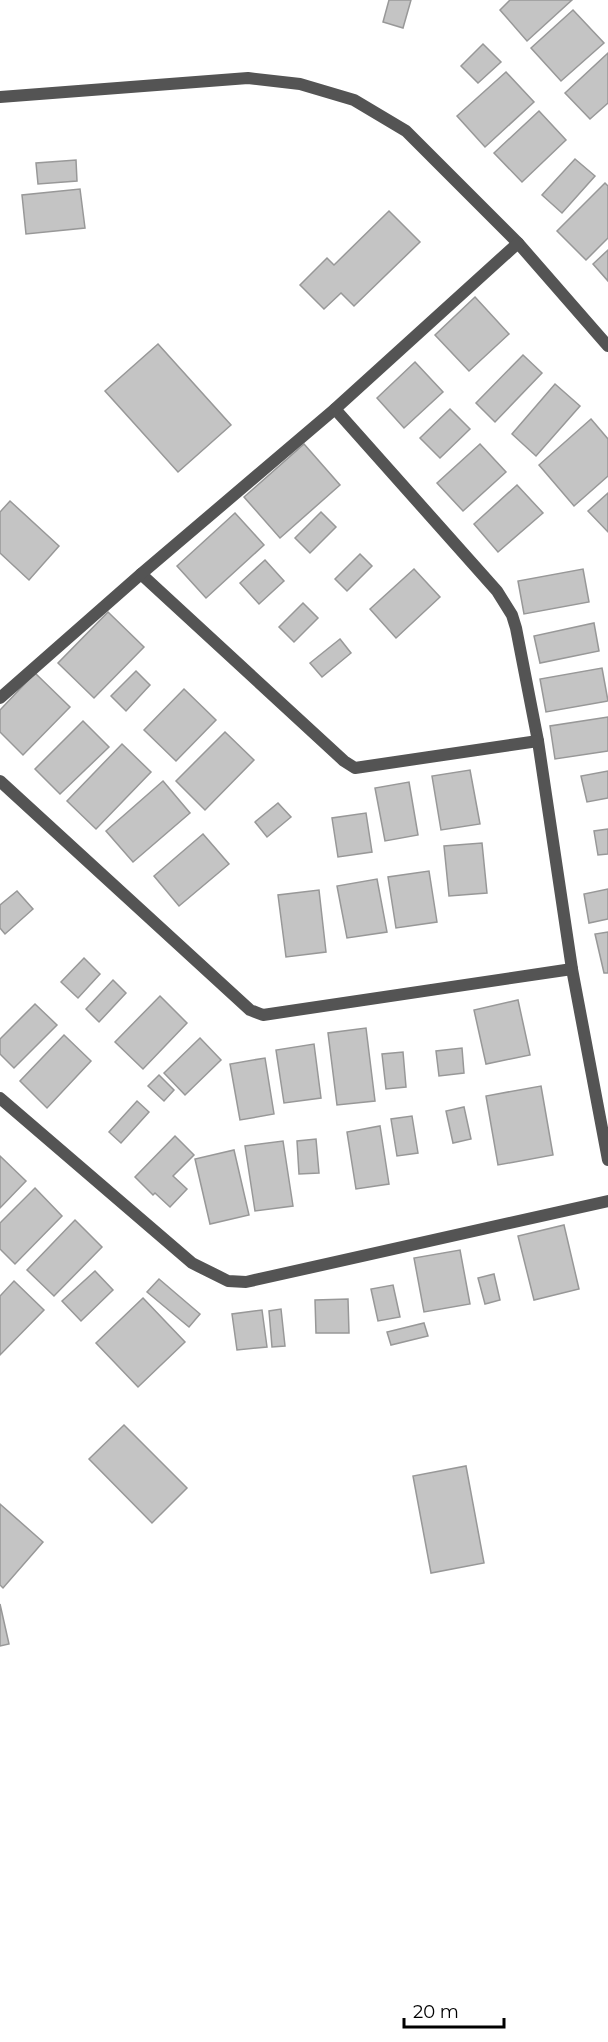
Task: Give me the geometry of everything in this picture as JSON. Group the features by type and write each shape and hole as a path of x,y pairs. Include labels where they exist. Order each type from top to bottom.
{"street":[{"path":"0,97 248,78 300,84 354,100 406,131 518,243 608,346"},
{"path":"0,698 334,409 518,243"},
{"path":"334,409 497,591 512,615 519,639 538,741 572,969 608,1160"},
{"path":"141,574 345,761 356,768 538,741"},
{"path":"0,781 250,1010 263,1016 572,969"},
{"path":"0,1098 192,1263 228,1281 246,1282 608,1201"}],"building":[{"path":"389,0 411,0 403,28 383,22"},
{"path":"510,0 572,0 527,41 500,10"},
{"path":"573,10 604,43 561,81 531,48"},
{"path":"483,44 501,62 478,83 461,66"},
{"path":"608,53 608,103 590,119 565,93"},
{"path":"506,72 534,102 485,147 457,116"},
{"path":"539,111 566,140 522,182 494,153"},
{"path":"575,159 595,176 562,213 542,195"},
{"path":"76,160 77,181 38,184 36,163"},
{"path":"605,183 608,186 608,238 586,260 557,231"},
{"path":"80,189 85,228 26,234 22,195"},
{"path":"389,211 420,242 354,306 341,293 324,309 300,285 327,258 334,265"},
{"path":"608,250 608,281 593,264"},
{"path":"475,297 509,334 469,371 435,335"},
{"path":"158,344 231,425 178,472 105,391"},
{"path":"523,355 542,373 495,422 476,403"},
{"path":"415,362 443,392 404,428 377,398"},
{"path":"555,384 580,406 536,456 512,434"},
{"path":"450,409 470,429 440,458 420,438"},
{"path":"591,419 608,439 608,476 574,506 539,465"},
{"path":"304,444 340,485 280,538 244,497"},
{"path":"480,444 506,472 463,511 437,483"},
{"path":"517,485 543,513 498,552 474,524"},
{"path":"608,493 608,532 588,511"},
{"path":"10,501 59,546 29,580 0,553 0,512"},
{"path":"321,512 336,527 310,553 295,538"},
{"path":"235,513 264,545 206,598 177,566"},
{"path":"360,554 372,566 347,591 335,579"},
{"path":"265,560 284,581 259,604 240,583"},
{"path":"414,569 440,597 396,638 370,609"},
{"path":"583,569 589,602 524,614 518,581"},
{"path":"303,603 318,618 294,642 279,627"},
{"path":"108,612 144,647 94,698 58,663"},
{"path":"594,623 599,651 540,663 534,636"},
{"path":"340,639 351,653 322,677 310,663"},
{"path":"602,668 608,701 546,712 540,679"},
{"path":"136,671 150,685 126,711 111,696"},
{"path":"35,673 70,707 23,755 0,732 0,710"},
{"path":"184,689 216,720 176,761 144,730"},
{"path":"608,717 608,751 555,759 550,726"},
{"path":"83,721 109,747 60,794 35,769"},
{"path":"225,732 254,760 205,810 176,781"},
{"path":"122,744 151,772 96,829 67,801"},
{"path":"470,770 480,824 441,830 432,776"},
{"path":"608,771 608,798 587,802 581,776"},
{"path":"163,781 190,813 133,862 106,831"},
{"path":"409,782 418,835 385,841 375,788"},
{"path":"278,803 291,817 267,837 255,822"},
{"path":"366,813 372,852 338,857 332,818"},
{"path":"608,829 608,854 598,855 594,831"},
{"path":"203,834 229,864 179,906 154,876"},
{"path":"482,843 487,893 449,896 444,846"},
{"path":"429,871 437,922 396,928 388,877"},
{"path":"377,879 387,932 347,938 337,886"},
{"path":"608,889 608,919 589,923 584,894"},
{"path":"319,890 326,952 286,957 278,895"},
{"path":"17,891 33,909 5,934 0,928 0,905"},
{"path":"608,932 608,973 604,973 595,934"},
{"path":"84,958 100,974 78,998 61,982"},
{"path":"113,980 126,993 99,1022 86,1009"},
{"path":"160,996 187,1023 143,1069 115,1042"},
{"path":"518,1000 530,1055 486,1064 474,1010"},
{"path":"35,1004 57,1025 14,1068 0,1054 0,1039"},
{"path":"366,1028 375,1101 337,1105 328,1033"},
{"path":"64,1035 91,1061 47,1108 20,1081"},
{"path":"200,1038 221,1060 185,1095 164,1073"},
{"path":"314,1044 321,1098 284,1103 276,1050"},
{"path":"462,1048 464,1073 439,1076 436,1051"},
{"path":"403,1052 406,1087 386,1089 382,1054"},
{"path":"265,1058 274,1114 240,1120 230,1064"},
{"path":"159,1075 174,1090 164,1101 148,1086"},
{"path":"541,1086 553,1155 498,1165 486,1096"},
{"path":"137,1101 149,1112 121,1143 109,1132"},
{"path":"464,1107 471,1139 453,1143 446,1111"},
{"path":"412,1116 418,1153 397,1156 391,1119"},
{"path":"380,1126 389,1184 356,1189 347,1132"},
{"path":"175,1136 194,1155 173,1176 187,1189 170,1207 155,1193 153,1195 135,1177"},
{"path":"316,1139 319,1173 299,1174 297,1141"},
{"path":"283,1141 293,1206 255,1211 245,1146"},
{"path":"234,1150 249,1215 210,1224 195,1159"},
{"path":"0,1156 26,1181 0,1208"},
{"path":"35,1188 62,1216 15,1264 0,1249 0,1223"},
{"path":"75,1220 102,1247 54,1296 27,1270"},
{"path":"564,1225 579,1289 534,1300 518,1236"},
{"path":"460,1250 470,1304 424,1312 414,1258"},
{"path":"95,1271 113,1290 81,1321 62,1301"},
{"path":"494,1274 500,1300 485,1304 478,1278"},
{"path":"159,1279 200,1314 189,1327 147,1292"},
{"path":"14,1281 44,1310 0,1355 0,1296"},
{"path":"393,1285 400,1317 378,1321 371,1289"},
{"path":"143,1298 185,1342 138,1387 96,1343"},
{"path":"348,1299 349,1333 316,1333 315,1300"},
{"path":"281,1309 285,1346 272,1347 269,1311"},
{"path":"262,1310 267,1347 237,1350 232,1314"},
{"path":"424,1323 428,1336 391,1345 387,1332"},
{"path":"124,1425 187,1488 152,1523 89,1459"},
{"path":"466,1466 484,1563 431,1573 413,1476"},
{"path":"0,1504 43,1542 3,1588 0,1585"},
{"path":"0,1604 9,1644 0,1646"}]}
